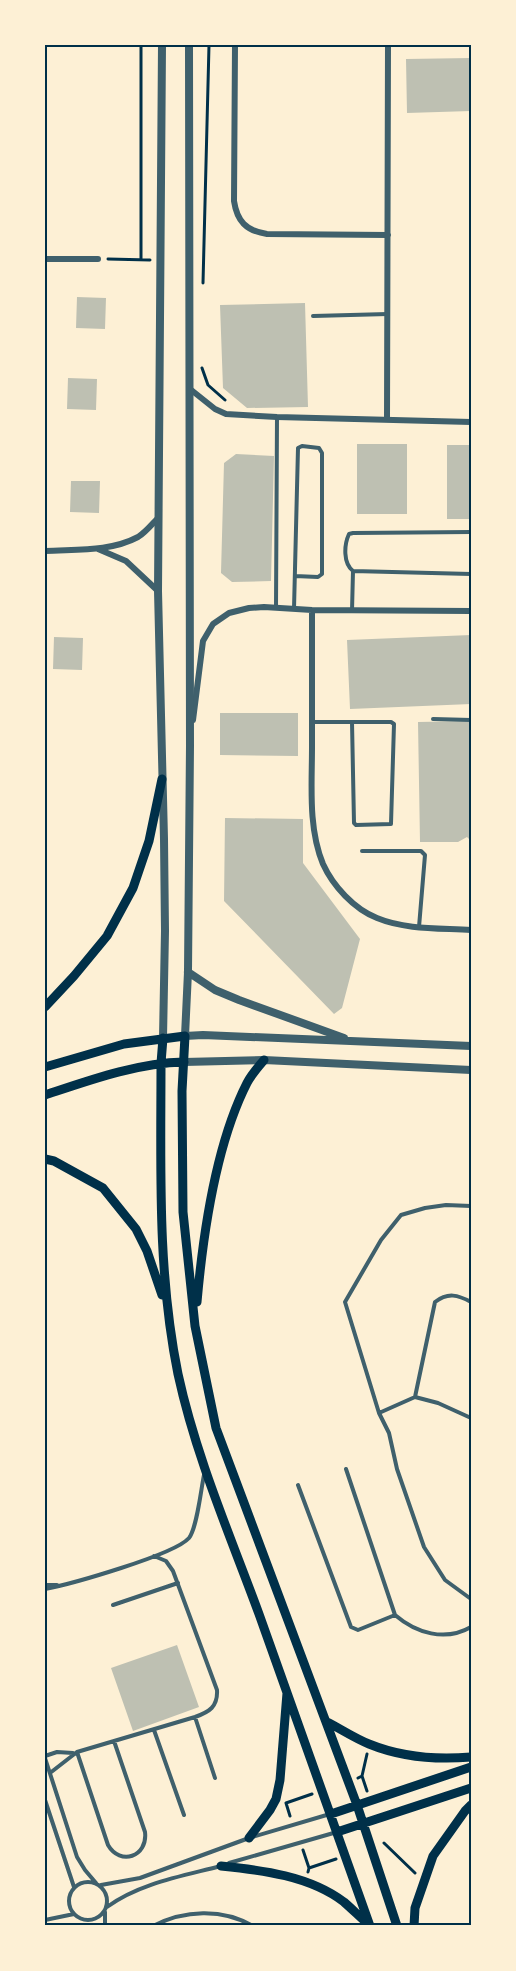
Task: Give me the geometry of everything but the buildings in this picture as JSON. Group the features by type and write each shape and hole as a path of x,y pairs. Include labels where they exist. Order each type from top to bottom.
{"main road":[{"path":"45,1007 107,936 133,888 149,841 162,779"},
{"path":"45,1067 124,1044 185,1036 182,1091 183,1212 195,1326 216,1428 364,1823 398,1926"},
{"path":"163,1038 161,1233 167,1308 179,1375 205,1468 287,1690 370,1926"},
{"path":"195,1326 202,1245 221,1155 248,1081 264,1060"},
{"path":"45,1095 161,1063 184,1062"},
{"path":"45,1159 54,1161 103,1188 136,1228 147,1251 167,1308"},
{"path":"249,1838 276,1799 280,1780 287,1690"},
{"path":"327,1722 369,1744 408,1756 450,1759 471,1757"},
{"path":"331,1814 471,1767"},
{"path":"337,1832 471,1788"},
{"path":"414,1926 415,1908 433,1856 471,1805"},
{"path":"221,1866 260,1870 318,1888 343,1901 370,1926"}],"street":[{"path":"162,45 158,591 165,931 163,1038"},
{"path":"189,45 190,745 188,972 185,1036 351,1040 471,1046"},
{"path":"235,45 234,201 236,214 243,225 254,232 267,234 388,235"},
{"path":"387,419 388,45"},
{"path":"45,259 98,259"},
{"path":"190,389 215,409 226,414 471,422"},
{"path":"45,551 98,549 138,537 159,517"},
{"path":"98,549 126,561 158,591"},
{"path":"190,745 204,641 213,624 229,613 249,608 471,611"},
{"path":"312,610 312,803 316,837 323,864 337,887 354,903 375,917 396,924 471,930"},
{"path":"188,972 215,990 351,1040"},
{"path":"184,1062 264,1060 471,1070"}],"lane":[{"path":"313,316 388,314"},
{"path":"276,608 277,417"},
{"path":"294,609 298,448 302,446 320,448 322,453 322,574 318,577 295,576"},
{"path":"471,532 353,532 347,538 346,562 347,567 353,571 471,574"},
{"path":"352,611 353,571"},
{"path":"433,719 471,720"},
{"path":"312,722 352,722 391,722 394,724 391,824 356,825 353,821 352,722"},
{"path":"362,851 423,852 419,927"},
{"path":"471,1206 446,1205 401,1215 381,1240 345,1302 424,1547 445,1580 471,1599"},
{"path":"415,1397 435,1302 442,1297 456,1295 471,1302"},
{"path":"379,1413 415,1397 438,1403 471,1418"},
{"path":"45,1587 67,1585 154,1556 182,1544 193,1531 205,1468"},
{"path":"346,1469 395,1615 407,1626 422,1632 442,1635 462,1632 471,1627"},
{"path":"298,1485 351,1627 358,1630 395,1615"},
{"path":"105,1926 107,1895 77,1857 45,1757 57,1752 75,1753 154,1730 195,1717 214,1707 217,1690 178,1584 169,1565 154,1556"},
{"path":"113,1605 178,1584"},
{"path":"195,1717 215,1778"},
{"path":"154,1730 184,1815"},
{"path":"75,1753 108,1845 115,1854 132,1856 138,1854 145,1844 145,1832 114,1741"},
{"path":"50,1773 75,1753"},
{"path":"45,1800 74,1887"},
{"path":"87,1926 84,1920 74,1914 69,1903 74,1887 85,1881 98,1884 140,1878 249,1838 331,1814"},
{"path":"107,1907 139,1889 337,1832"},
{"path":"84,1920 96,1919 105,1912"},
{"path":"153,1926 186,1913 205,1912 253,1926"},
{"path":"45,1920 74,1914"}],"path":[{"path":"141,45 141,260"},
{"path":"203,286 209,45"},
{"path":"98,259 161,261"},
{"path":"202,366 208,385 236,407 238,415"},
{"path":"362,1776 369,1744"},
{"path":"384,1843 424,1882"}]}
